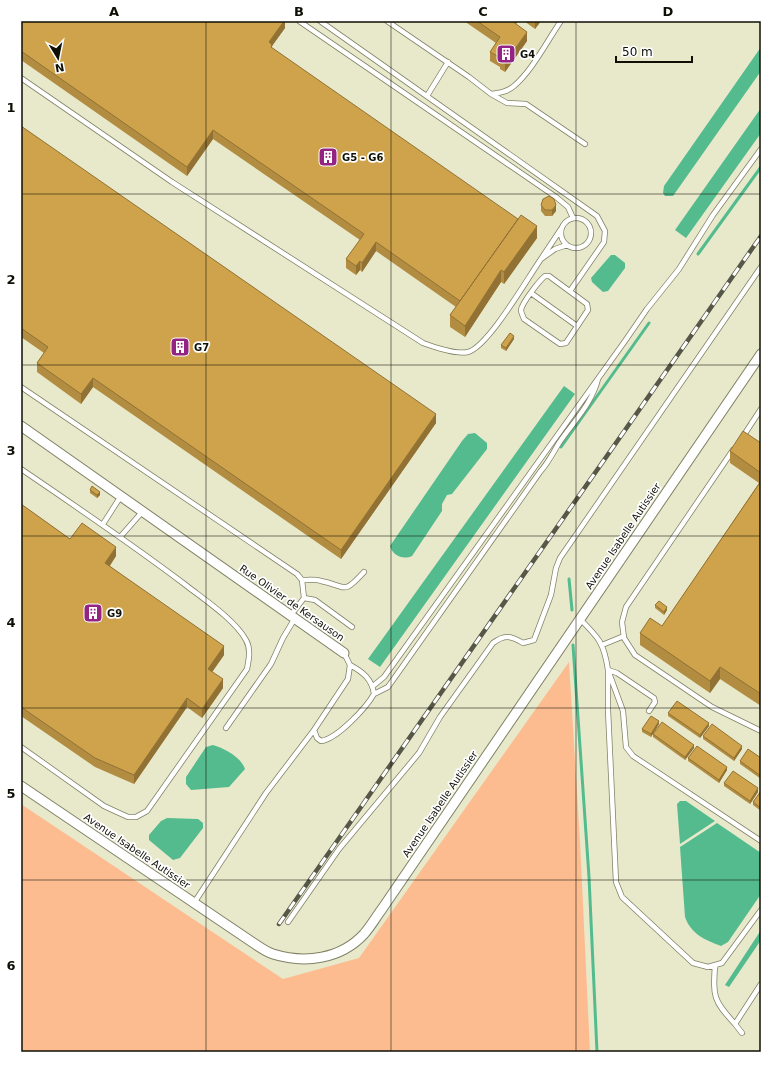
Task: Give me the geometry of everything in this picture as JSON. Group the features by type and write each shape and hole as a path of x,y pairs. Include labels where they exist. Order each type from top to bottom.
{"street":[{"name":"Avenue Isabelle Autissier","path":"21,786 272,954 300,959 319,958 338,953 350,946 364,934 761,354"},
{"name":"Rue Olivier de Kersauson","path":"21,426 344,653"}],"lane":[{"path":"299,21 556,197 568,207 573,218"},
{"path":"320,21 597,216 602,222 605,231 604,242 570,292"},
{"path":"387,21 448,62 491,94 507,103 526,104 585,144"},
{"path":"491,94 503,92 514,87 561,21"},
{"path":"427,96 448,62"},
{"path":"21,78 172,182 423,344 466,353 476,348 494,329 565,222 573,218 582,218 589,223 592,232 590,240 584,246 575,248 567,245 562,238 561,229"},
{"path":"373,686 384,677 599,375 678,269 713,215 761,149"},
{"path":"541,259 555,249 567,245"},
{"path":"288,922 339,849 419,753 440,717 494,643 500,637 506,636 523,643 534,640 551,595 556,568 560,558 761,267"},
{"path":"545,276 549,276 570,292 587,304 588,310 566,343 560,344 524,319 521,308 545,276"},
{"path":"531,293 577,326"},
{"path":"314,730 316,738 321,741 334,737 369,702 374,694 388,687 551,459 559,443 596,390 599,375"},
{"path":"21,387 297,574 302,580 304,598 293,616 271,664 226,728"},
{"path":"739,442 761,409"},
{"path":"734,448 626,607 622,622 624,636 635,655 712,707 761,731"},
{"path":"21,468 121,536 213,606 233,624 245,639 249,649 250,658 247,669 148,811 136,816 128,817 104,806 21,747"},
{"path":"103,524 121,496"},
{"path":"121,536 143,511"},
{"path":"302,580 321,581 340,588 353,584 364,572"},
{"path":"304,598 315,600 352,627"},
{"path":"580,619 600,639 608,670 623,711 626,747 633,756 761,842"},
{"path":"602,645 624,636"},
{"name":"Rue Olivier de Kersauson","path":"344,653 350,665"},
{"path":"194,903 266,793 314,730 348,679 350,665 360,670 373,686 374,694"},
{"path":"608,670 617,673 654,698 655,702 649,711"},
{"path":"608,670 608,710 616,882 622,897 693,963 708,967 722,963 734,949 761,910"},
{"path":"715,965 714,992 716,1001 742,1033"},
{"path":"735,1024 761,984"}],"shaded area":[{"path":"761,47 761,71 673,196 665,196 663,193 664,186"},
{"path":"761,108 761,133 686,238 675,230"},
{"path":"611,255 615,255 625,263 625,268 608,291 603,292 592,282 591,278"},
{"path":"564,386 575,394 380,667 368,659"},
{"path":"475,433 487,443 487,449 452,494 447,495 442,504 442,511 412,556 405,558 396,555 390,546 462,441 468,434"},
{"path":"569,662 580,841 590,1052 21,1052 21,804 283,979 359,958"},
{"path":"213,745 222,748 236,757 245,769 229,787 191,790 186,784 186,777 206,747"},
{"path":"680,801 686,801 715,821 680,844 677,804"},
{"path":"167,818 198,819 203,823 203,828 180,858 173,860 149,840 149,835 161,821"},
{"path":"717,823 761,853 761,894 728,942 721,946 699,936 691,928 685,917 680,847"},
{"path":"761,930 761,940 729,987 725,985"}],"building":[{"name":"G5 - G6","path":"21,21 284,21 269,42 272,45 271,47 518,219 460,301 376,242 362,263 360,261 356,266 346,259 364,234 213,130 187,167 21,51"},
{"name":"G4","path":"477,21 512,21 527,32 505,63 500,60 501,58 490,52 500,37"},
{"name":"G7","path":"21,126 436,414 341,550 93,378 81,394 37,363 48,347 21,328"},
{"path":"549,196 554,199 556,205 552,210 545,210 541,205 543,199"},
{"path":"521,215 537,226 504,272 501,270 465,326 450,315"},
{"path":"510,333 514,336 506,348 501,345"},
{"path":"743,431 761,443 761,473 730,451"},
{"path":"761,481 761,694 720,667 710,681 640,633 650,618 662,626"},
{"path":"92,486 100,492 97,495 90,490"},
{"name":"G9","path":"21,504 70,539 82,523 116,547 105,563 224,646 208,669 223,679 202,709 187,698 134,775 95,758 21,707"},
{"path":"659,601 667,607 664,612 655,605"},
{"path":"677,701 709,723 700,735 668,713"},
{"path":"651,716 659,721 651,734 642,729"},
{"path":"662,722 694,745 685,757 653,734"},
{"path":"712,724 742,746 734,758 703,736"},
{"path":"697,746 727,767 719,780 688,758"},
{"path":"748,749 761,758 761,776 740,761"},
{"path":"733,771 758,788 750,801 724,783"},
{"path":"761,791 761,808 753,802"}],"waterway":[{"path":"698,254 761,167"},
{"path":"561,447 649,323"},
{"path":"569,579 572,610"},
{"path":"573,645 589,877 597,1052"}],"railway":[{"path":"279,924 761,236"}],"place":[{"name":"G4","path":"506,54"},
{"name":"G5 - G6","path":"328,157"},
{"name":"G7","path":"180,347"},
{"name":"G9","path":"93,613"}]}
